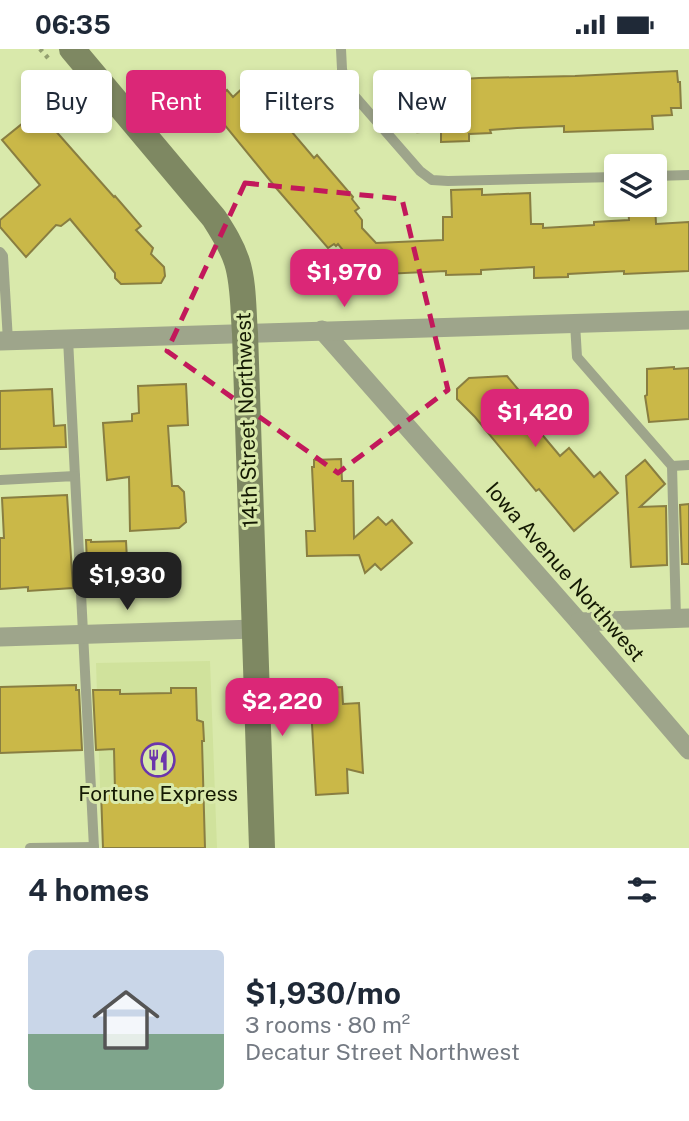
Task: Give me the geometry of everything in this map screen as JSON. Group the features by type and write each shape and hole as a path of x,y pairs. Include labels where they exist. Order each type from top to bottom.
{"street":[{"name":"14th Street Northwest","path":"72,49 214,218 228,240 238,264 246,333 262,848"},
{"path":"4,341 689,320"},
{"name":"Iowa Avenue Northwest","path":"322,330 689,750"},
{"path":"579,622 682,618"},
{"path":"0,637 255,629"}],"lane":[{"path":"341,49 345,85 420,171 432,180 604,177"},
{"path":"667,176 689,175"},
{"path":"0,252 3,256 4,341"},
{"path":"575,323 577,357 672,466 682,618"},
{"path":"30,848 94,847 68,339"},
{"path":"672,466 689,465"},
{"path":"0,480 75,476"}],"highlighted area":[{"path":"245,183 402,199 448,390 338,473 167,351"}],"shaded area":[{"path":"210,661 217,848 102,848 96,663"}],"building":[{"path":"677,71 681,108 671,108 672,115 652,116 653,129 564,132 564,126 517,128 469,134 469,141 441,142 441,133 471,133 471,78"},
{"path":"240,90 240,133 293,133 314,158 317,155 353,197 359,208 355,211 362,220 362,228 376,243 443,240 443,217 452,217 451,190 482,189 482,195 530,193 531,224 543,224 543,228 594,225 594,222 629,220 629,217 656,217 656,224 689,222 689,271 624,274 624,271 534,278 534,267 481,270 481,274 446,275 446,271 363,275 338,244 328,248 226,127 226,91 233,97"},
{"path":"21,125 21,133 57,133 141,226 136,230 153,248 151,254 164,267 165,276 161,283 121,284 70,219 61,226 56,225 26,257 0,227 0,220 40,185 2,140"},
{"path":"689,368 689,419 649,422 645,396 647,369"},
{"path":"507,376 542,418 534,425 560,456 569,448 594,477 600,472 618,493 574,531 457,399 457,389 469,378"},
{"path":"186,384 188,425 168,426 172,486 178,486 184,492 186,522 179,528 130,531 129,477 107,480 103,423 132,421 132,414 139,413 138,386"},
{"path":"52,389 54,426 65,425 66,447 0,449 0,391"},
{"path":"341,459 342,481 353,481 354,538 378,517 386,525 392,520 412,543 381,570 375,564 365,573 359,555 307,556 306,531 315,531 314,460"},
{"path":"645,460 665,484 640,507 666,506 667,565 631,567 626,476"},
{"path":"67,495 73,588 28,591 28,587 0,589 0,538 4,538 2,498"},
{"path":"689,504 689,564 682,564 680,505"},
{"path":"86,540 126,541 126,586 88,587"},
{"path":"76,685 76,690 79,690 82,750 0,753 0,687"},
{"path":"342,687 343,704 359,703 363,773 347,769 348,793 316,795 310,689"},
{"path":"171,688 196,688 197,720 203,722 205,848 103,848 101,791 115,791 114,749 96,750 93,690 120,690 120,694 171,693"}],"place":[{"name":"Fortune Express","path":"158,760"}]}
